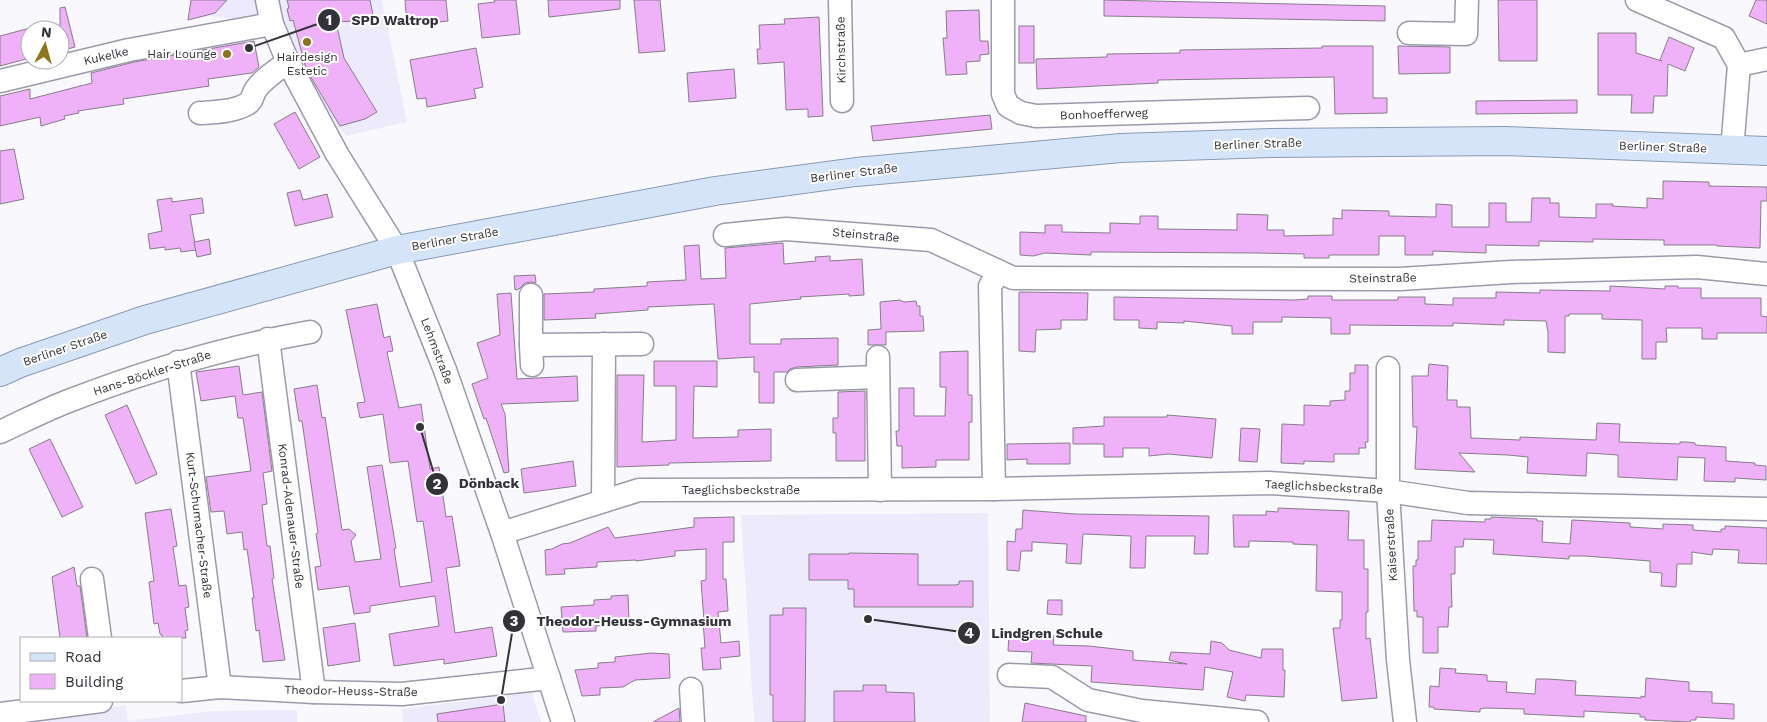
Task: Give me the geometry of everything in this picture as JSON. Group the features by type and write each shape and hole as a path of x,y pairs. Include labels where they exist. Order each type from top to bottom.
{"main road":[{"name":"Berliner Straße","path":"0,372 145,320 397,250 715,191 856,172 1121,148 1271,143 1466,141 1767,151"}],"street":[{"name":"Lehmstraße","path":"267,0 272,24 288,62 337,154 397,250 445,370 502,533 564,722"},
{"name":"Kirchstraße","path":"840,0 842,101"},
{"name":"Bonhoefferweg","path":"1003,0 1003,94 1008,106 1021,113 1036,116 1308,108"},
{"path":"1409,33 1466,34 1467,0"},
{"path":"1636,0 1724,38 1739,65 1732,150"},
{"name":"Kukelke","path":"0,81 129,50 272,24"},
{"path":"1739,65 1767,59"},
{"path":"200,113 226,111 247,104 252,99 255,90 276,70 288,62"},
{"name":"Steinstraße","path":"725,235 786,229 931,240 1013,278 1400,279 1511,272 1696,266 1767,274"},
{"path":"994,489 990,286 999,272"},
{"path":"531,295 531,355 604,344 642,344"},
{"name":"Hans-Böckler-Straße","path":"0,432 64,402 178,362 268,339 310,332"},
{"name":"Konrad-Adenauer-Straße","path":"268,339 314,692"},
{"path":"603,501 604,344"},
{"name":"Kurt-Schumacher-Straße","path":"178,362 220,687"},
{"path":"797,380 878,367 880,490"},
{"name":"Kaiserstraße","path":"1388,368 1388,491 1397,650 1405,722"},
{"name":"Taeglichsbeckstraße","path":"502,533 639,490 994,489 1270,483 1388,491 1468,503 1767,509"},
{"path":"92,579 100,637"},
{"path":"1009,675 1052,677 1088,700 1142,711 1257,722"},
{"name":"Theodor-Heuss-Straße","path":"182,691 220,687 402,694 550,678"},
{"path":"691,689 693,722"},
{"path":"0,714 93,702"}],"shaded area":[{"path":"191,0 382,0 407,122 346,136 288,62 272,24 209,16 188,20"},
{"path":"988,513 990,722 754,722 741,515"},
{"path":"532,692 541,722 403,722 402,709"},
{"path":"126,705 128,721 213,711 297,710 297,722 5,722"}],"building":[{"path":"191,0 227,0 215,13 188,20"},
{"path":"287,0 370,0 374,20 336,22 344,58 377,112 365,119 340,126 306,69 293,20 290,21"},
{"path":"405,0 446,0 448,21 407,26"},
{"path":"494,0 516,0 520,34 482,38 478,4 495,2"},
{"path":"548,0 620,0 620,9 549,17"},
{"path":"634,0 660,0 665,51 639,53"},
{"path":"1104,0 1385,6 1385,21 1104,16"},
{"path":"1498,0 1537,0 1537,61 1499,61"},
{"path":"1756,0 1767,0 1767,24 1749,16"},
{"path":"65,7 68,20 60,20 60,8"},
{"path":"979,10 980,41 988,41 989,54 980,55 980,61 966,62 967,74 946,75 943,38 947,38 946,11"},
{"path":"819,17 823,116 808,117 808,109 786,110 784,62 758,64 757,49 760,49 759,25 785,24 784,19"},
{"path":"1019,26 1034,26 1034,63 1019,63"},
{"path":"70,27 75,47 70,48"},
{"path":"20,31 20,61 0,66 0,36"},
{"path":"1598,33 1636,33 1636,53 1662,61 1660,60 1669,37 1694,48 1685,71 1668,64 1667,96 1654,96 1653,113 1631,113 1632,95 1598,95"},
{"path":"254,41 259,67 252,73 208,79 209,86 123,99 124,104 78,111 79,113 64,116 65,119 41,126 40,117 0,126 0,96 30,89 30,99 92,83 91,73 134,62"},
{"path":"1322,46 1373,46 1373,98 1387,98 1387,113 1335,114 1334,77 1158,80 1158,83 1037,89 1036,59 1107,57 1107,54 1180,53 1180,50 1322,48"},
{"path":"1398,46 1450,47 1450,73 1399,74"},
{"path":"476,48 483,87 474,89 476,98 427,107 426,98 417,99 410,60"},
{"path":"734,69 736,98 689,102 687,73"},
{"path":"1577,100 1577,113 1476,114 1476,101"},
{"path":"295,112 320,157 299,169 274,124"},
{"path":"990,115 992,129 873,141 871,126"},
{"path":"14,149 24,199 0,204 0,151"},
{"path":"1663,181 1709,182 1709,186 1767,187 1767,201 1761,201 1760,248 1717,245 1664,245 1664,240 1593,239 1593,242 1539,241 1539,246 1486,245 1486,253 1433,251 1433,255 1405,255 1405,236 1379,236 1379,255 1329,255 1329,258 1304,258 1304,254 1256,253 1091,252 1091,255 1045,253 1033,256 1020,255 1020,232 1045,233 1045,225 1062,225 1062,232 1110,233 1110,223 1140,224 1140,216 1158,216 1158,229 1237,230 1237,214 1268,215 1267,230 1284,230 1284,236 1333,235 1333,218 1342,219 1342,210 1389,211 1389,216 1436,217 1436,204 1452,205 1452,227 1489,227 1489,203 1506,203 1506,222 1531,222 1532,198 1550,198 1550,203 1559,203 1559,217 1596,218 1596,204 1647,208 1647,198 1663,199"},
{"path":"300,190 303,200 327,194 333,217 295,226 287,193"},
{"path":"172,198 172,202 202,198 204,213 190,215 196,250 181,252 180,248 165,250 165,247 150,249 148,234 162,231 157,200"},
{"path":"209,239 211,254 197,257 194,242"},
{"path":"783,243 784,264 816,261 815,257 830,256 830,261 862,259 864,295 800,297 801,299 750,304 750,344 781,344 781,339 838,338 838,365 797,367 787,372 774,372 774,403 759,403 759,372 754,372 754,357 718,359 714,304 648,307 648,310 595,314 596,318 544,320 544,294 594,292 594,289 647,286 647,282 686,280 684,246 699,245 701,279 726,278 725,248"},
{"path":"535,275 536,283 525,283 515,290 514,276"},
{"path":"1610,286 1665,289 1665,286 1678,286 1678,288 1701,288 1701,298 1761,298 1761,316 1767,317 1767,333 1717,333 1717,339 1702,339 1702,328 1666,328 1667,342 1656,342 1656,359 1642,359 1642,320 1602,319 1602,314 1569,314 1569,316 1565,316 1565,353 1548,352 1546,321 1504,320 1504,325 1453,323 1453,326 1350,325 1350,334 1331,334 1331,318 1282,317 1282,322 1253,322 1253,334 1232,334 1232,326 1184,321 1184,323 1157,322 1157,329 1139,328 1139,320 1114,320 1114,297 1295,300 1308,299 1308,296 1332,296 1332,300 1398,300 1398,297 1425,297 1425,304 1453,305 1453,298 1496,298 1496,292 1540,293 1540,290 1610,291"},
{"path":"1019,292 1088,293 1087,320 1061,320 1061,329 1036,330 1035,352 1019,351"},
{"path":"511,293 517,379 577,376 578,401 501,404 505,414 509,472 504,473 486,418 484,419 472,384 488,378 477,343 500,335 497,294"},
{"path":"900,300 904,302 916,301 917,306 920,306 920,316 923,316 924,331 886,332 886,345 868,345 868,330 881,329 880,302"},
{"path":"377,304 384,338 390,336 393,351 387,352 399,408 421,404 430,469 439,467 446,517 452,516 460,566 446,568 455,633 492,627 497,656 444,664 444,659 394,666 389,634 439,626 435,596 370,606 370,612 354,614 349,586 318,590 315,567 321,566 316,534 318,533 302,421 299,421 294,389 317,385 322,418 325,417 342,530 349,529 356,535 351,541 355,562 381,559 367,467 382,465 396,548 394,549 400,587 432,582 423,521 417,522 408,461 390,463 383,414 360,418 357,403 365,402 346,310"},
{"path":"968,351 968,395 972,395 972,422 969,422 969,460 936,460 936,467 902,468 902,446 897,446 896,431 899,431 899,388 914,388 914,416 945,416 946,387 940,387 940,352"},
{"path":"654,361 717,361 717,387 694,386 693,438 738,437 738,430 771,429 771,461 669,463 669,465 617,467 617,375 644,375 642,442 676,440 676,386 654,386"},
{"path":"1429,364 1448,366 1447,400 1457,400 1457,407 1470,407 1471,438 1520,440 1520,437 1596,440 1597,423 1620,424 1619,442 1680,444 1680,442 1687,442 1695,443 1695,445 1726,447 1726,461 1755,463 1755,465 1766,466 1766,480 1735,478 1735,482 1704,481 1705,458 1678,457 1677,480 1618,477 1618,455 1587,453 1586,476 1527,473 1528,457 1508,455 1459,453 1475,472 1415,469 1417,427 1413,427 1412,376 1428,376"},
{"path":"1355,365 1368,365 1368,442 1365,442 1366,448 1359,448 1359,454 1334,454 1334,462 1304,461 1304,464 1281,463 1282,424 1304,425 1304,405 1330,406 1330,401 1345,400 1345,391 1350,391 1350,373 1355,373"},
{"path":"239,366 243,395 262,392 272,471 263,473 267,504 262,505 267,546 270,546 274,578 272,579 285,660 263,662 259,630 256,631 252,598 254,598 247,549 244,550 242,532 227,534 224,511 211,512 206,477 251,471 243,418 238,418 235,396 201,401 196,372"},
{"path":"865,391 865,461 836,461 836,433 833,433 833,418 838,418 838,392"},
{"path":"127,405 157,474 136,484 105,415"},
{"path":"1167,415 1216,419 1212,458 1168,454 1149,456 1149,448 1123,448 1123,457 1104,457 1104,444 1073,444 1073,428 1104,426 1104,417 1167,417"},
{"path":"1241,428 1260,429 1257,462 1239,461"},
{"path":"50,439 83,507 62,517 29,449"},
{"path":"1070,443 1070,464 1027,464 1027,459 1007,460 1007,444"},
{"path":"573,461 576,486 524,493 521,469"},
{"path":"1278,508 1349,511 1348,540 1364,540 1364,569 1368,569 1366,639 1370,638 1377,698 1342,701 1333,628 1340,628 1340,620 1342,620 1342,592 1316,591 1317,545 1293,544 1293,542 1249,541 1249,547 1234,547 1233,515 1266,515 1266,511 1278,512"},
{"path":"171,509 177,546 173,547 179,586 186,585 189,607 185,608 188,630 185,631 186,638 162,637 158,623 154,624 149,582 154,581 145,513"},
{"path":"1023,510 1075,514 1209,516 1208,554 1194,554 1195,536 1146,536 1145,568 1130,568 1131,536 1083,534 1081,564 1066,563 1067,544 1032,542 1032,551 1021,551 1019,571 1007,570 1007,541 1015,542 1016,529 1022,529"},
{"path":"734,517 734,542 723,542 723,579 726,579 728,611 718,612 721,643 739,641 740,656 720,658 721,669 703,670 701,648 705,648 701,581 706,580 706,549 675,551 675,556 636,561 597,562 597,567 564,569 565,574 546,575 545,550 570,543 608,527 615,538 694,527 694,518"},
{"path":"1491,517 1537,519 1537,521 1543,521 1542,542 1570,544 1572,520 1630,523 1630,527 1663,529 1663,524 1693,525 1693,530 1721,532 1721,529 1725,529 1725,526 1767,528 1767,564 1738,563 1739,550 1713,549 1712,555 1692,552 1692,564 1677,564 1676,587 1661,586 1662,573 1650,572 1650,561 1585,556 1569,556 1569,559 1493,554 1494,540 1464,539 1463,547 1455,547 1455,574 1451,574 1452,607 1449,607 1448,627 1438,627 1438,653 1423,653 1423,617 1417,617 1417,611 1414,611 1413,566 1416,566 1416,560 1418,560 1418,541 1431,541 1432,520 1485,522 1485,519 1491,519"},
{"path":"809,554 918,554 918,585 956,585 959,584 959,581 973,581 973,607 854,607 854,589 848,589 848,580 809,580"},
{"path":"74,567 77,586 80,586 87,637 60,637 52,577"},
{"path":"628,595 629,619 612,620 613,624 596,626 596,631 563,632 561,607 594,605 594,600"},
{"path":"1048,600 1062,600 1062,615 1047,614"},
{"path":"783,608 806,608 805,722 773,722 773,695 770,695 770,615 783,615"},
{"path":"355,623 360,661 328,666 323,628"},
{"path":"1009,635 1054,636 1053,645 1089,646 1133,651 1133,660 1187,664 1169,660 1171,652 1210,654 1211,641 1222,643 1229,650 1261,658 1262,649 1283,649 1283,670 1285,670 1284,697 1246,695 1245,701 1227,697 1233,672 1205,667 1203,690 1091,682 1092,666 1031,663 1032,652 1008,651"},
{"path":"651,653 669,654 670,678 635,680 623,687 600,688 600,695 582,696 575,670 598,668 598,663 615,662 615,657"},
{"path":"1440,668 1456,669 1455,673 1487,675 1487,681 1507,682 1506,692 1535,694 1536,679 1576,681 1575,695 1641,698 1641,696 1645,697 1646,678 1689,682 1689,691 1712,692 1712,703 1734,704 1734,719 1696,717 1696,720 1691,720 1690,722 1645,720 1645,717 1640,717 1640,714 1584,711 1584,717 1524,714 1524,709 1485,708 1480,709 1480,712 1434,709 1434,707 1429,707 1430,686 1439,687"},
{"path":"863,685 886,685 886,692 914,693 915,722 834,722 834,691 863,691"},
{"path":"1025,703 1086,716 1086,722 1022,722"},
{"path":"503,704 505,722 438,722 437,714"},
{"path":"679,708 680,722 653,722"}],"place":[{"name":"Hairdesign Estetic","path":"307,42"},
{"name":"SPD Waltrop","path":"249,48"},
{"name":"Hair Lounge","path":"227,54"},
{"name":"Dönback","path":"420,427"},
{"name":"Lindgren Schule","path":"868,619"},
{"name":"Theodor-Heuss-Gymnasium","path":"501,700"}]}
